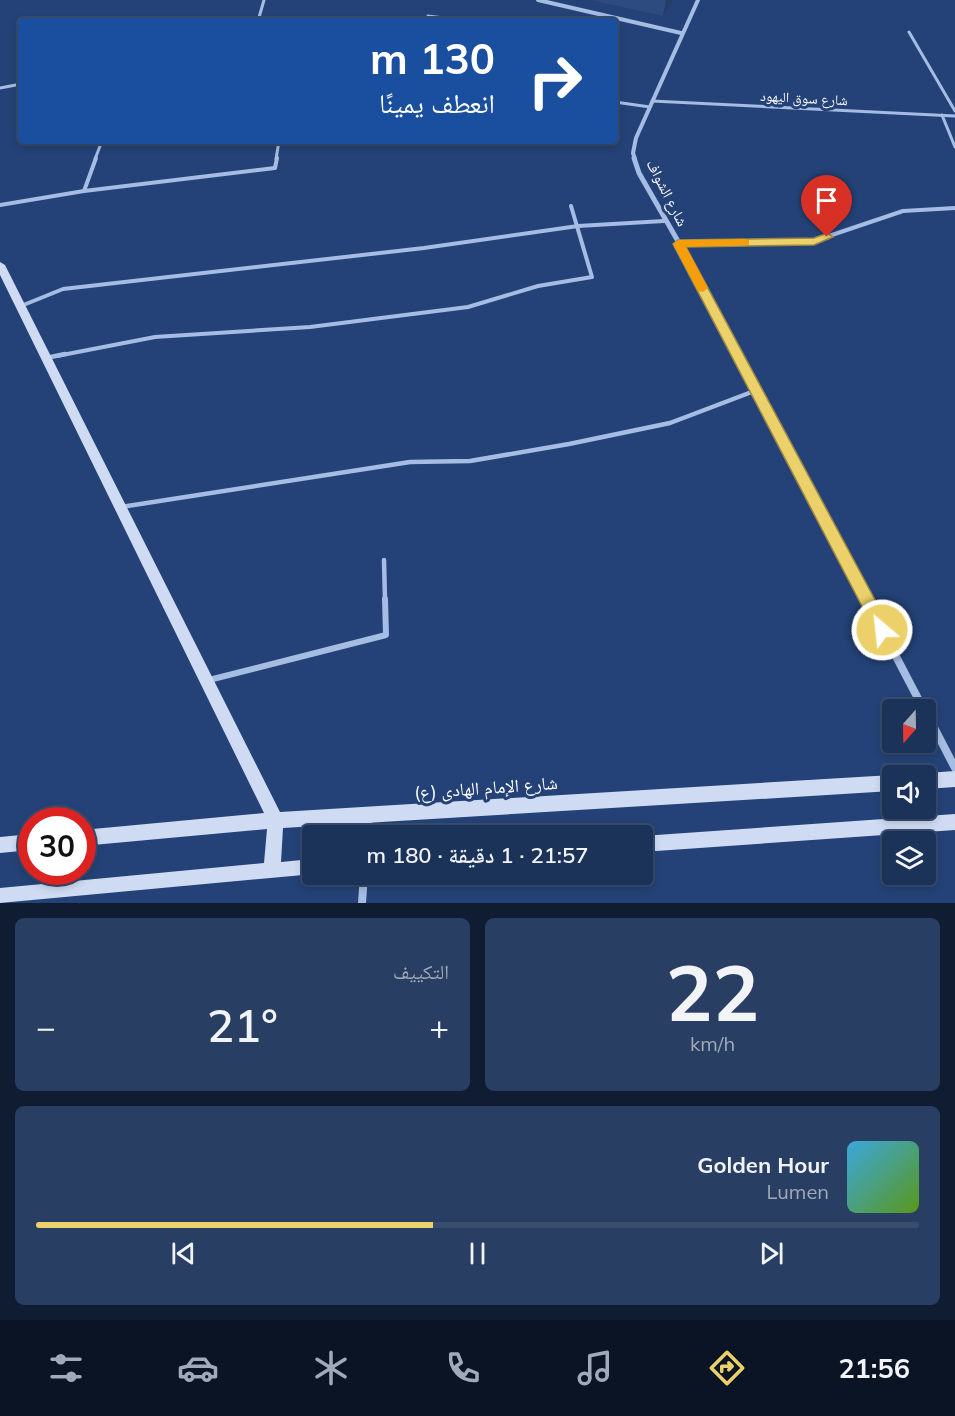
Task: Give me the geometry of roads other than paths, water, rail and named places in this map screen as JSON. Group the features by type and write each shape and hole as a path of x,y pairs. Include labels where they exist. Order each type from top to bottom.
{"main road":[{"path":"0,265 276,820 272,869"},
{"path":"936,780 955,779"},
{"name":"شارع الإمام الهادی (ع)","path":"96,837 276,820 882,784"},
{"path":"653,843 955,822"},
{"path":"0,845 18,843"},
{"path":"0,896 302,868"}],"street":[{"path":"538,0 616,18"},
{"name":"شارع الشواف","path":"698,0 681,33 636,138 633,153 639,173 757,390 919,699"},
{"path":"618,18 681,33"},
{"name":"شارع الشواف","path":"936,732 955,768"},
{"path":"368,825 369,815"},
{"path":"362,903 363,885"}],"lane":[{"path":"259,18 264,0"},
{"path":"428,16 444,18"},
{"path":"909,32 955,113"},
{"path":"0,88 18,85"},
{"name":"شارع سوق اليهود","path":"618,102 942,115 955,113"},
{"path":"942,115 955,147"},
{"path":"84,191 101,144"},
{"path":"0,205 84,191 275,168 279,144"},
{"path":"46,358 155,338 310,327 468,308 538,286 592,277 571,206"},
{"path":"678,244 814,241 903,211 955,208"},
{"path":"21,306 63,289 413,249 578,225 664,221"},
{"path":"121,508 410,462 470,461 568,444 670,423 757,390"},
{"path":"207,680 386,635 384,560"}]}
